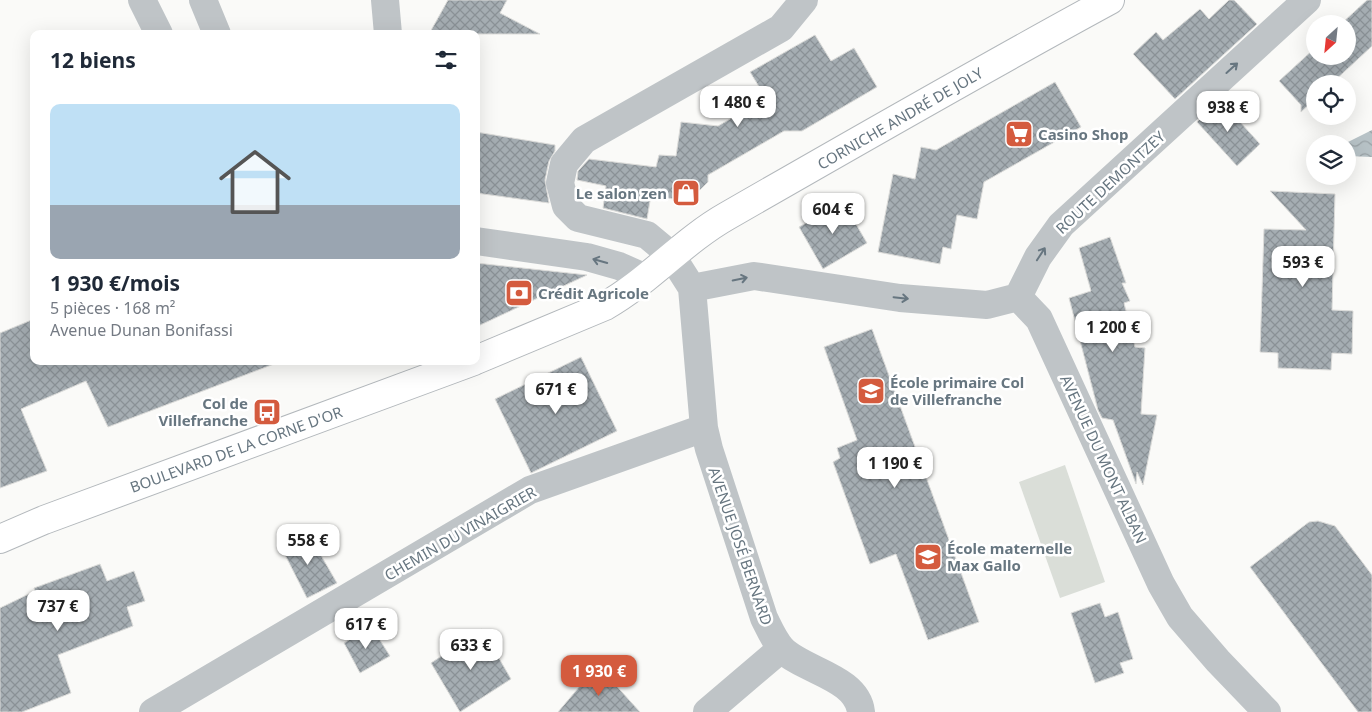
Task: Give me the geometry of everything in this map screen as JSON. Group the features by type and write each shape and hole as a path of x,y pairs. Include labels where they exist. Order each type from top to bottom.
{"main road":[{"name":"CORNICHE ANDRÉ DE JOLY","path":"646,278 672,255 726,217 1020,49 1110,0"},
{"name":"BOULEVARD DE LA CORNE D'OR","path":"480,359 605,306 646,278"},
{"name":"BOULEVARD DE LA CORNE D'OR","path":"0,539 434,368 452,365"}],"street":[{"path":"142,0 157,30"},
{"path":"203,0 215,30"},
{"path":"385,0 388,30"},
{"path":"704,428 692,288 672,255 647,234 578,218 566,206 560,183 564,164 584,140 781,28 804,0"},
{"name":"ROUTE DEMONTZEY","path":"1018,297 1038,257 1060,225 1307,0"},
{"path":"480,243 587,257 619,266 646,278"},
{"path":"692,288 754,276 900,298 987,305 1018,297"},
{"name":"AVENUE DU MONT ALBAN","path":"1018,297 1039,318 1162,584 1180,617 1218,661 1268,712"},
{"name":"AVENUE JOSÉ BERNARD","path":"704,428 709,449 764,618 772,635 782,649 799,662 848,688 862,711"},
{"name":"CHEMIN DU VINAIGRIER","path":"153,712 530,490 704,428"},
{"path":"707,712 782,649"}],"shaded area":[{"path":"1065,465 1105,582 1060,598 1019,482"}],"water":[{"path":"1372,130 1372,157 1356,156 1356,138"}],"building":[{"path":"448,0 507,0 500,13 540,34 480,34 480,30 431,30"},
{"path":"1229,0 1234,0 1257,24 1175,99 1133,54 1156,32 1163,40 1200,9 1209,19"},
{"path":"1367,0 1372,0 1372,46 1356,61 1356,15 1351,15"},
{"path":"815,35 831,61 854,48 877,87 802,131 784,131 708,175 708,182 697,193 695,203 651,195 647,219 603,208 606,186 577,180 578,171 589,159 656,167 659,155 676,156 681,122 718,126 766,98 750,72"},
{"path":"1306,56 1306,65 1352,65 1341,75 1306,75 1306,107 1301,112 1301,105 1279,81"},
{"path":"1055,82 1081,127 984,182 977,219 957,215 951,249 943,247 940,264 878,252 893,174 915,179 921,147 936,150"},
{"path":"1220,100 1260,144 1237,166 1197,122"},
{"path":"480,133 555,145 555,151 549,161 545,180 549,203 480,194"},
{"path":"1270,191 1335,194 1332,310 1353,311 1352,354 1332,353 1331,370 1278,368 1278,353 1260,352 1264,229 1306,230"},
{"path":"843,202 867,243 823,269 799,227"},
{"path":"1110,237 1126,283 1122,283 1130,301 1124,303 1135,347 1145,348 1141,414 1157,415 1143,485 1137,472 1136,484 1113,420 1102,418 1098,410 1069,298 1091,291 1079,248"},
{"path":"480,263 587,275 480,325"},
{"path":"30,321 30,365 271,365 108,427 86,381 21,409 47,471 0,488 0,333"},
{"path":"872,329 979,622 928,640 896,554 870,564 833,462 840,458 837,448 857,440 824,347"},
{"path":"581,357 617,431 531,473 495,399"},
{"path":"1318,521 1335,526 1372,575 1372,712 1358,712 1250,567 1309,522"},
{"path":"308,533 337,583 307,598 281,547"},
{"path":"100,564 107,581 134,571 145,601 127,607 133,626 58,655 71,693 22,712 0,712 0,608 35,591 34,588"},
{"path":"1100,603 1105,617 1118,612 1133,659 1120,663 1124,673 1095,683 1071,613"},
{"path":"371,626 390,656 360,673 344,643"},
{"path":"482,629 511,679 460,712 431,663"},
{"path":"601,669 640,712 558,712 580,686"}],"place":[{"name":"Casino Shop","path":"1019,134"},
{"name":"Le salon zen","path":"686,193"},
{"name":"Crédit Agricole","path":"519,293"},
{"name":"École primaire Col de Villefranche","path":"871,391"},
{"name":"Col de Villefranche","path":"267,412"},
{"name":"École maternelle Max Gallo","path":"928,557"}]}
